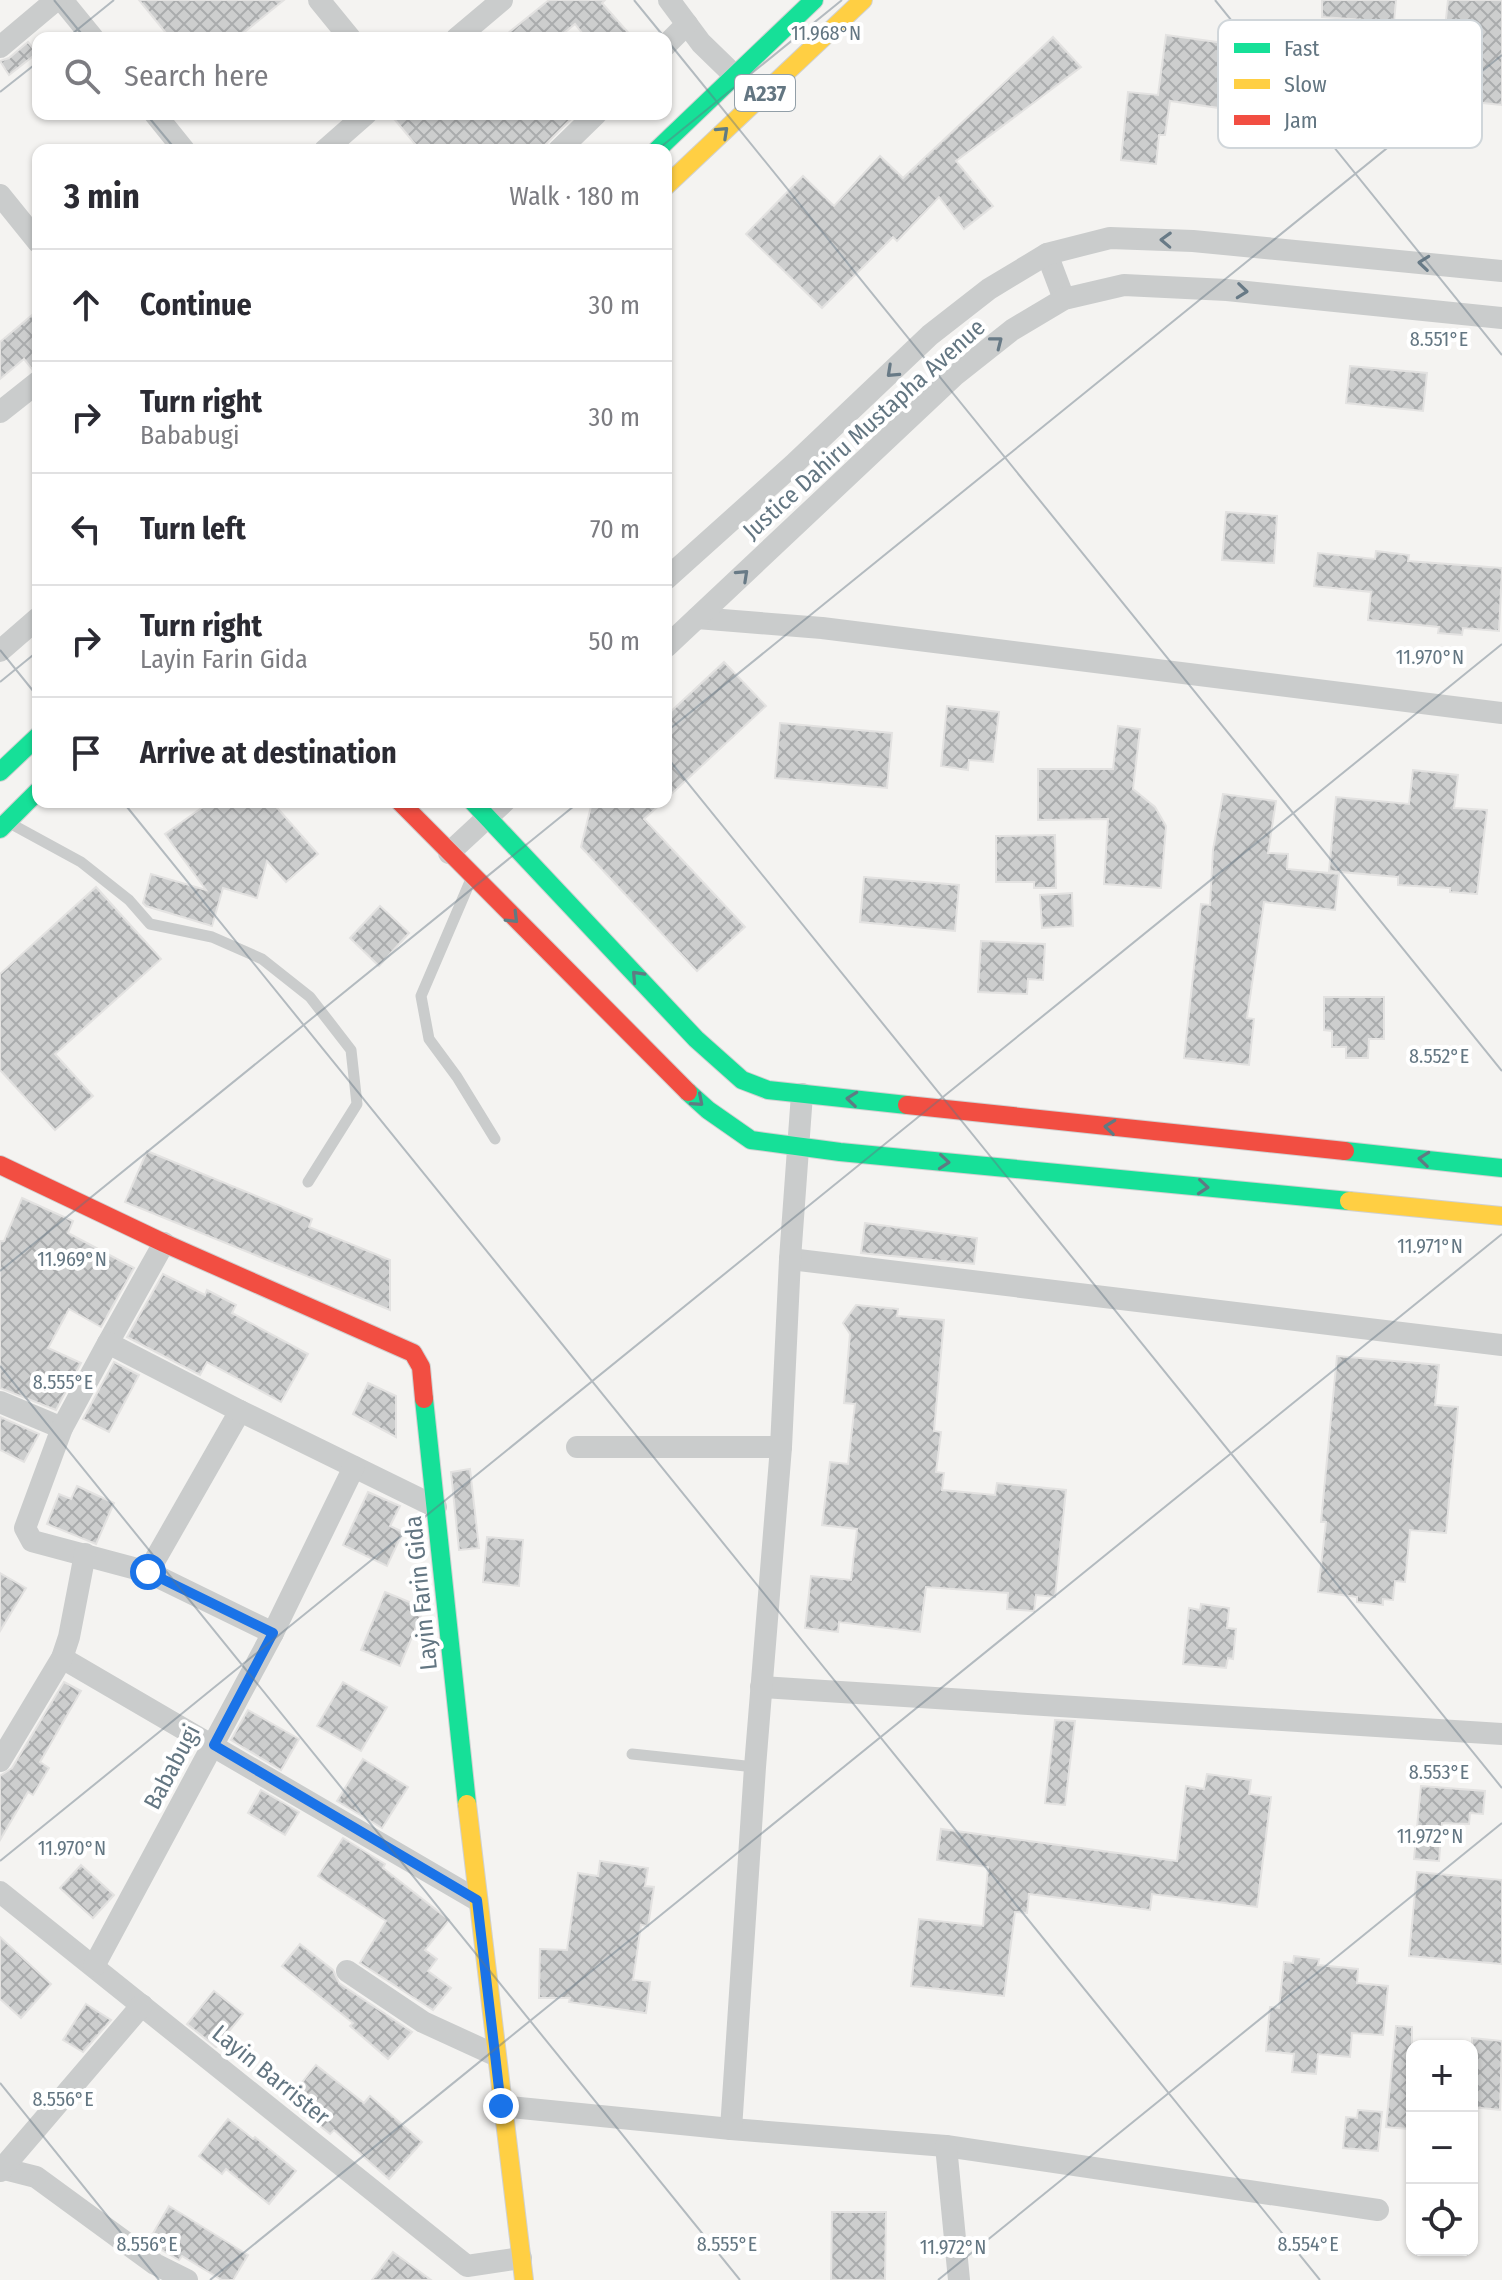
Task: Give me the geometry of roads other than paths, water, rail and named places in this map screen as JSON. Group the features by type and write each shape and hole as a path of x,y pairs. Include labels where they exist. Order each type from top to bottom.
{"main road":[{"path":"777,34 793,0"},
{"name":"A237","path":"663,144 814,0"},
{"name":"A237","path":"672,180 863,0"},
{"path":"0,772 32,742"},
{"path":"4,825 32,797"},
{"path":"415,808 449,853 676,1081 708,1110 751,1140 1502,1216"},
{"path":"480,810 696,1039 742,1080 768,1090 1502,1168"},
{"name":"Layin Farin Gida","path":"0,1165 164,1243 413,1353 421,1367 477,1900 522,2269"}],"street":[{"path":"0,47 59,0 88,32"},
{"path":"319,0 345,32"},
{"path":"464,32 502,0"},
{"path":"669,0 701,43 736,77"},
{"path":"672,39 687,24"},
{"path":"160,120 179,144"},
{"path":"332,144 359,120"},
{"path":"565,144 590,120"},
{"path":"0,195 32,235"},
{"path":"672,574 793,465 930,335 989,289 1047,254 1110,238 1193,241 1502,271"},
{"path":"1047,254 1064,299"},
{"name":"Justice Dahiru Mustapha Avenue","path":"672,641 954,376 1012,330 1064,299 1124,285 1227,290 1502,318"},
{"path":"0,412 32,387"},
{"path":"697,618 822,628 1502,713"},
{"path":"0,651 32,623"},
{"path":"449,853 480,810"},
{"path":"731,2129 755,1767 781,1447 802,1094"},
{"path":"164,1243 62,1428 25,1528 32,1541 148,1572 273,1633"},
{"path":"790,1259 1502,1345"},
{"path":"108,1343 436,1507"},
{"path":"0,1402 62,1428"},
{"path":"148,1572 240,1411"},
{"path":"577,1447 781,1447"},
{"name":"Bababugi","path":"94,1966 273,1633 354,1467"},
{"path":"0,1761 62,1658 85,1554"},
{"path":"62,1658 477,1900"},
{"path":"761,1687 1502,1734"},
{"name":"Layin Barrister","path":"0,1892 142,2005 462,2273 522,2269"},
{"path":"347,1971 423,2022 495,2055"},
{"path":"142,2005 0,2169 36,2177 152,2272 187,2280"},
{"path":"501,2106 946,2146 1378,2210"},
{"path":"946,2146 959,2280"}],"lane":[{"path":"4,825 81,862 129,900 150,924 212,937 262,959 310,997 351,1050 357,1104 308,1182"},
{"path":"472,877 421,996 429,1039 457,1077 495,1139"},
{"path":"632,1754 755,1767"}]}
